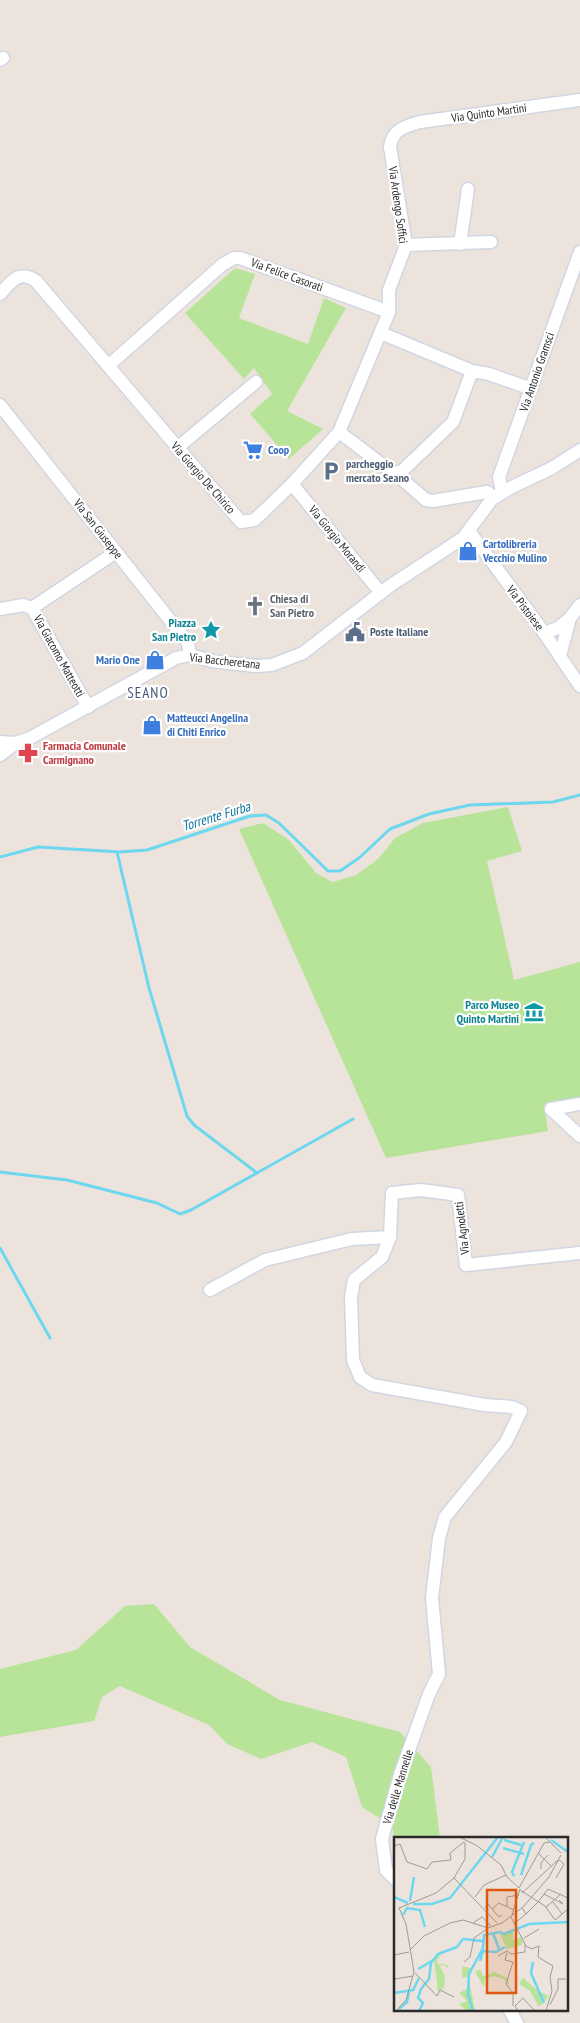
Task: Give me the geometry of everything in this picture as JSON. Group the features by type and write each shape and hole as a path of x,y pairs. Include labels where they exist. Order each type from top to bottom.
{"street":[{"name":"Via Quinto Martini","path":"399,130 420,122 580,100"},
{"name":"Via Ardengo Soffici","path":"389,312 389,290 406,245 390,147 392,136 399,130"},
{"path":"460,244 468,189"},
{"path":"406,245 491,242"},
{"name":"Via Antonio Gramsci","path":"498,495 500,477 532,389 538,365 580,252"},
{"name":"Via Felice Casorati","path":"108,366 222,266 234,258 240,258 389,312"},
{"name":"Via Giorgio De Chirico","path":"0,294 12,280 20,276 29,276 36,281 241,522 254,520 292,484 339,432 381,333"},
{"path":"389,312 381,333 472,371 489,374 532,389"},
{"path":"398,472 453,422 472,371"},
{"path":"177,448 256,382"},
{"name":"Via San Giuseppe","path":"0,405 188,643 189,651"},
{"path":"339,432 398,472 426,500 433,501 488,492 498,495"},
{"name":"Via Baccheretana","path":"0,742 16,743 30,738 88,708 152,670 189,651 212,661 255,666 272,665 303,653 381,593 463,538 498,495 552,468 580,450"},
{"name":"Via Giorgio Morandi","path":"292,484 381,593"},
{"name":"Via Pistoiese","path":"469,531 544,633 580,686"},
{"path":"32,608 116,552"},
{"name":"Via Giacomo Matteotti","path":"0,609 23,605 32,608 88,708"},
{"path":"560,656 580,605"},
{"path":"544,633 558,628 575,617"},
{"path":"570,670 575,617"},
{"path":"0,754 16,743"},
{"path":"580,1104 551,1109 580,1136"},
{"name":"Via Agnoletti","path":"390,1237 392,1193 421,1190 458,1195 466,1265 580,1253"},
{"path":"210,1290 265,1260 352,1240 390,1237"},
{"name":"Via delle Mannelle","path":"390,1237 382,1257 354,1280 352,1288 353,1360 360,1377 372,1385 512,1407 521,1411 506,1442 445,1517 439,1538 432,1598 438,1674 400,1775 382,1838 386,1870 394,1878"},
{"path":"510,2010 517,2023"}],"green space":[{"path":"235,268 255,274 239,318 308,344 324,298 346,308 287,411 323,429 289,459 250,414 272,394 254,368 244,379 185,313"},
{"name":"Parco Museo Quinto Martini","path":"508,807 522,851 487,861 514,980 580,962 580,1099 544,1105 548,1131 386,1158 239,829 263,823 289,840 316,873 333,882 356,875 378,859 395,838 423,823"},
{"path":"154,1604 190,1647 280,1700 400,1732 431,1767 440,1837 394,1837 392,1826 362,1807 346,1757 312,1742 261,1759 227,1744 209,1725 120,1686 102,1697 94,1721 0,1737 0,1669 76,1650 125,1606"}],"waterway":[{"name":"Torrente Furba","path":"0,857 38,847 120,852 147,850 250,816 266,815 279,823 328,871 340,871 359,858 390,829 429,814 470,805 553,802 580,795"},
{"path":"117,852 149,988 187,1116 194,1125 257,1173"},
{"path":"0,1172 67,1180 157,1203 180,1214 191,1210 353,1119"},
{"path":"0,1248 50,1338"}],"place":[{"name":"Coop","path":"253,450"},
{"name":"parcheggio mercato Seano","path":"331,471"},
{"name":"Cartolibreria Vecchio Mulino","path":"468,551"},
{"name":"Chiesa di San Pietro","path":"255,606"},
{"name":"Piazza San Pietro","path":"211,630"},
{"name":"Poste Italiane","path":"355,632"},
{"name":"Mario One","path":"155,660"},
{"name":"Matteucci Angelina di Chiti Enrico","path":"152,725"},
{"name":"Farmacia Comunale Carmignano","path":"28,753"},
{"name":"Parco Museo Quinto Martini","path":"534,1012"}],"district":[{"name":"SEANO","path":"148,693"}]}
